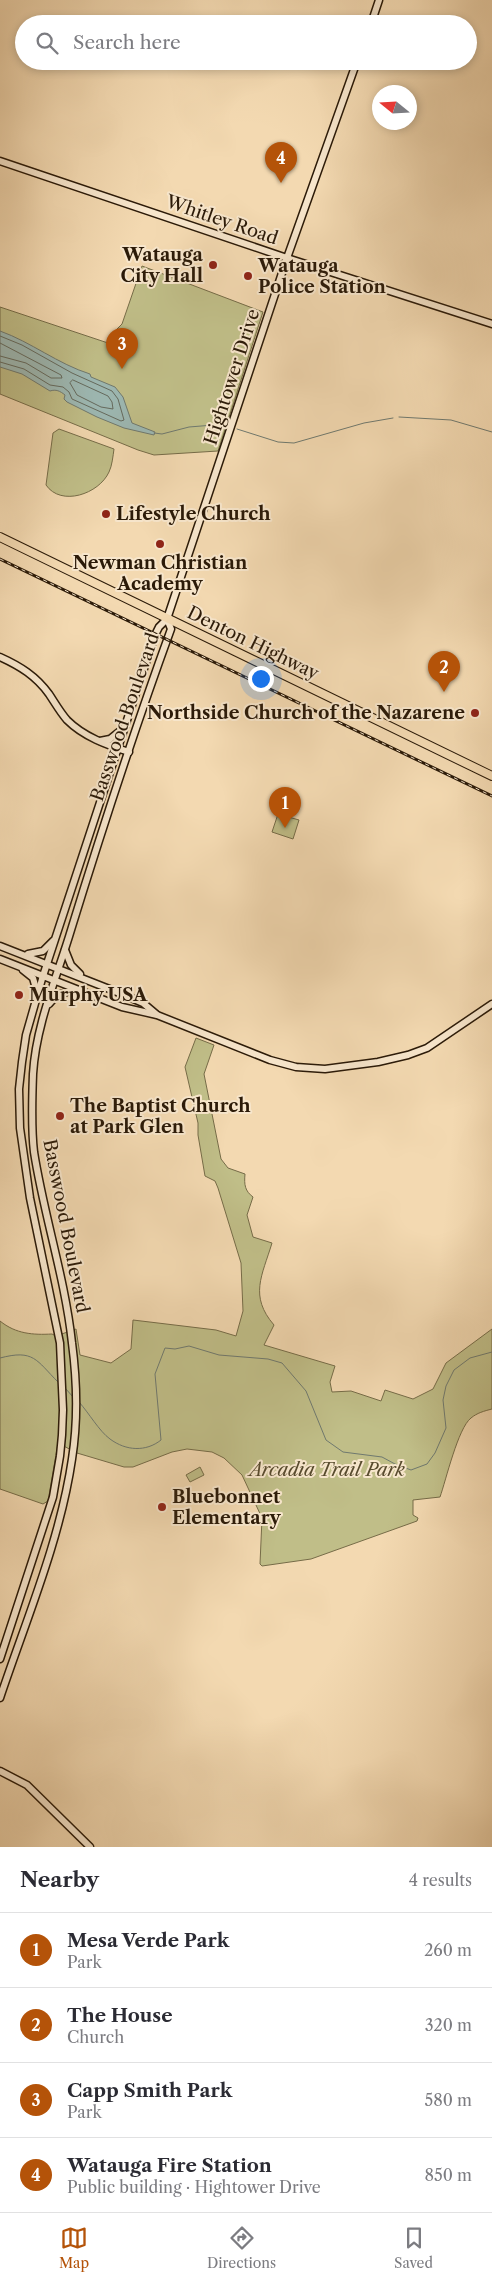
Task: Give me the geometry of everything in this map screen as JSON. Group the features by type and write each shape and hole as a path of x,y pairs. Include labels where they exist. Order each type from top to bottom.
{"main road":[{"path":"374,15 379,0"},
{"name":"Hightower Drive","path":"167,619 287,258 354,70"},
{"name":"Whitley Road","path":"0,161 287,258 492,324"},
{"name":"Denton Highway","path":"0,537 492,776"},
{"name":"Basswood Boulevard","path":"0,1659 53,1496 62,1435 62,1370 58,1328 30,1198 22,1146 19,1089 26,1035 47,964 159,627 167,619 171,629 55,980 46,1009 33,1073 32,1117 34,1152 71,1336 75,1380 74,1442 66,1494 0,1698"},
{"path":"0,657 31,674 43,686 67,720 80,730 99,741 129,752"},
{"path":"99,741 110,739 126,726"},
{"path":"74,886 84,889"},
{"path":"23,954 43,951 56,939"},
{"path":"0,946 59,968 142,1003 157,1015"},
{"path":"65,950 75,970 87,980"},
{"path":"0,959 122,1007 157,1015 270,1060 296,1066 325,1069 378,1062 408,1055 427,1048 492,1004"},
{"path":"14,963 30,974 35,983 37,995"},
{"path":"46,1009 57,995 77,990"},
{"path":"26,1035 32,1036 35,1040 33,1073"},
{"path":"0,1771 27,1785 90,1847"}],"green space":[{"path":"142,266 263,312 218,451 154,455 0,394 0,307 111,344 116,330 122,324"},
{"path":"59,429 114,449 109,472 104,480 89,492 70,496 61,495 53,492 46,485 53,433"},
{"path":"278,814 299,820 293,839 272,832"},
{"name":"Arcadia Trail Park","path":"196,1038 214,1045 204,1074 221,1159 228,1168 245,1174 246,1187 253,1197 247,1215 253,1237 272,1243 260,1285 262,1305 266,1315 274,1325 264,1345 335,1366 330,1382 332,1392 351,1391 381,1401 385,1390 413,1399 433,1389 446,1363 492,1329 492,1409 476,1415 466,1424 457,1443 440,1497 413,1500 413,1515 418,1518 417,1521 311,1559 262,1566 260,1564 262,1518 242,1475 224,1458 212,1452 187,1449 172,1452 133,1467 124,1467 77,1453 58,1443 48,1501 43,1504 0,1489 0,1321 12,1329 31,1334 52,1334 56,1336 76,1329 80,1355 111,1363 131,1349 133,1320 216,1330 236,1336 243,1311 241,1263 218,1188 215,1181 205,1176 198,1135 198,1123 185,1067"},
{"path":"200,1467 204,1475 190,1482 186,1475"}],"water":[{"path":"0,331 67,365 90,374 91,377 115,387 123,397 132,423 155,432 154,435 124,428 97,417 67,402 64,399 65,395 60,391 50,391 22,374 0,367"}],"waterway":[{"path":"399,417 451,420 492,432"},
{"path":"237,429 278,442 294,443 364,423 393,418"},
{"path":"154,433 162,434 189,427 226,424"},
{"path":"79,1402 102,1431 116,1443 129,1448 149,1447 161,1440 155,1374 165,1348 175,1349 189,1346 219,1355 268,1359 282,1363 306,1391 326,1440 343,1452 382,1457 411,1470 427,1464 435,1453 446,1428 443,1400 446,1386 454,1370 470,1358 492,1352"},
{"path":"0,1358 20,1355 34,1358 58,1382"},
{"path":"65,1388 74,1398"}],"railway":[{"path":"0,559 492,796"}],"place":[{"name":"Watauga Fire Station","path":"281,183"},
{"name":"Watauga City Hall","path":"213,265"},
{"name":"Watauga Police Station","path":"248,276"},
{"name":"Capp Smith Park","path":"122,369"},
{"name":"Lifestyle Church","path":"106,514"},
{"name":"Newman Christian Academy","path":"160,544"},
{"name":"The House","path":"444,692"},
{"name":"Northside Church of the Nazarene","path":"475,713"},
{"name":"Mesa Verde Park","path":"285,828"},
{"name":"Murphy USA","path":"19,995"},
{"name":"The Baptist Church at Park Glen","path":"60,1116"},
{"name":"Bluebonnet Elementary","path":"162,1507"}]}
